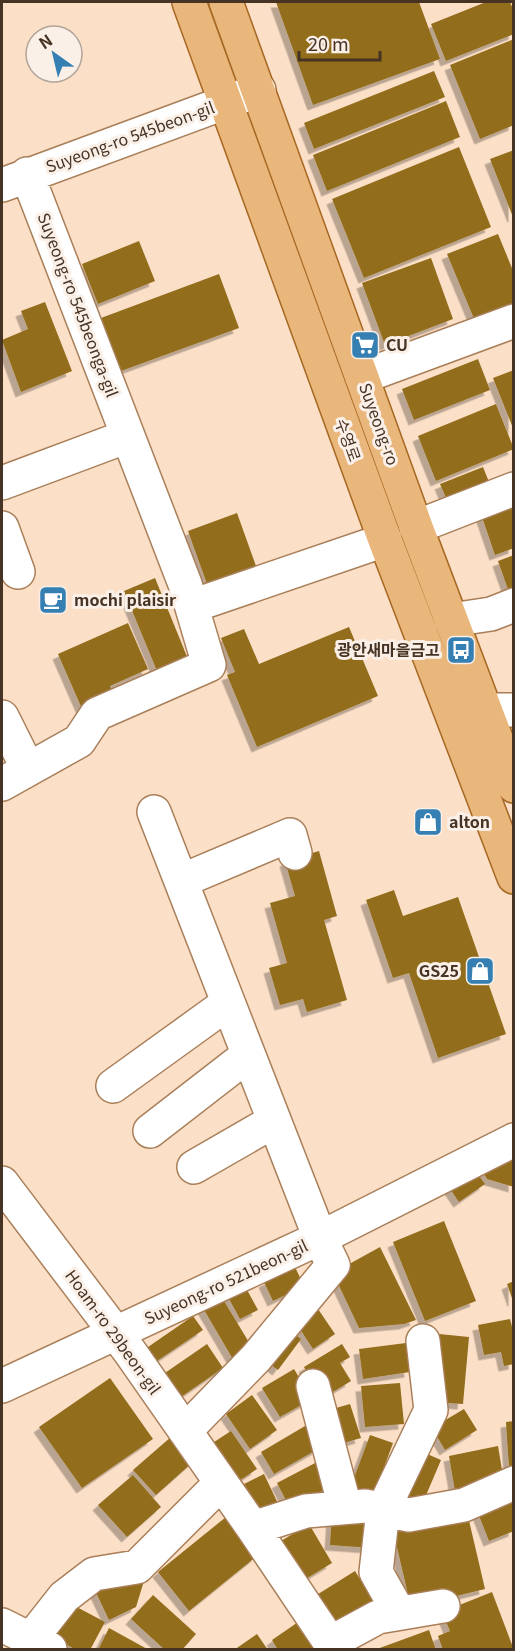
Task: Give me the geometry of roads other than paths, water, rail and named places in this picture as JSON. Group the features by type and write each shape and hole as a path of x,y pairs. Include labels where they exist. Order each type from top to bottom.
{"main road":[{"name":"수영로","path":"189,2 385,540 513,877"},
{"name":"Suyeong-ro","path":"226,2 451,620 499,710 513,786"}],"street":[{"name":"Suyeong-ro 545beon-gil","path":"14,179 259,90"},
{"name":"Suyeong-ro 545beonga-gil","path":"2,717 15,776 79,741 97,714 209,665 192,606 128,436 14,179"},
{"path":"362,377 513,321"},
{"path":"2,483 128,436"},
{"path":"416,526 513,489"},
{"path":"2,528 18,572"},
{"path":"192,606 385,540"},
{"path":"451,620 491,614 513,606"},
{"path":"154,812 320,1238"},
{"path":"181,881 290,835 295,853"},
{"path":"113,1086 228,1003"},
{"path":"150,1131 248,1055"},
{"path":"194,1167 274,1121"},
{"name":"Suyeong-ro 521beon-gil","path":"2,1386 320,1238 513,1140"},
{"name":"Hoam-ro 29beon-gil","path":"2,1183 116,1333 253,1528 332,1646 378,1617 443,1606"},
{"name":"Suyeong-ro 521beon-gil","path":"185,1431 256,1358 333,1265 320,1238"},
{"path":"399,1613 376,1572 383,1510 431,1410 423,1341"},
{"path":"313,1386 345,1507"},
{"path":"253,1528 306,1510 365,1506 409,1515 464,1505 513,1483"},
{"path":"2,1625 41,1645 64,1597 94,1574 137,1567 221,1484"}],"place":[{"name":"CU","path":"365,345"},
{"name":"mochi plaisir","path":"53,600"},
{"name":"광안새마을금고","path":"461,650"},
{"name":"alton","path":"428,822"},
{"name":"GS25","path":"480,971"}]}
